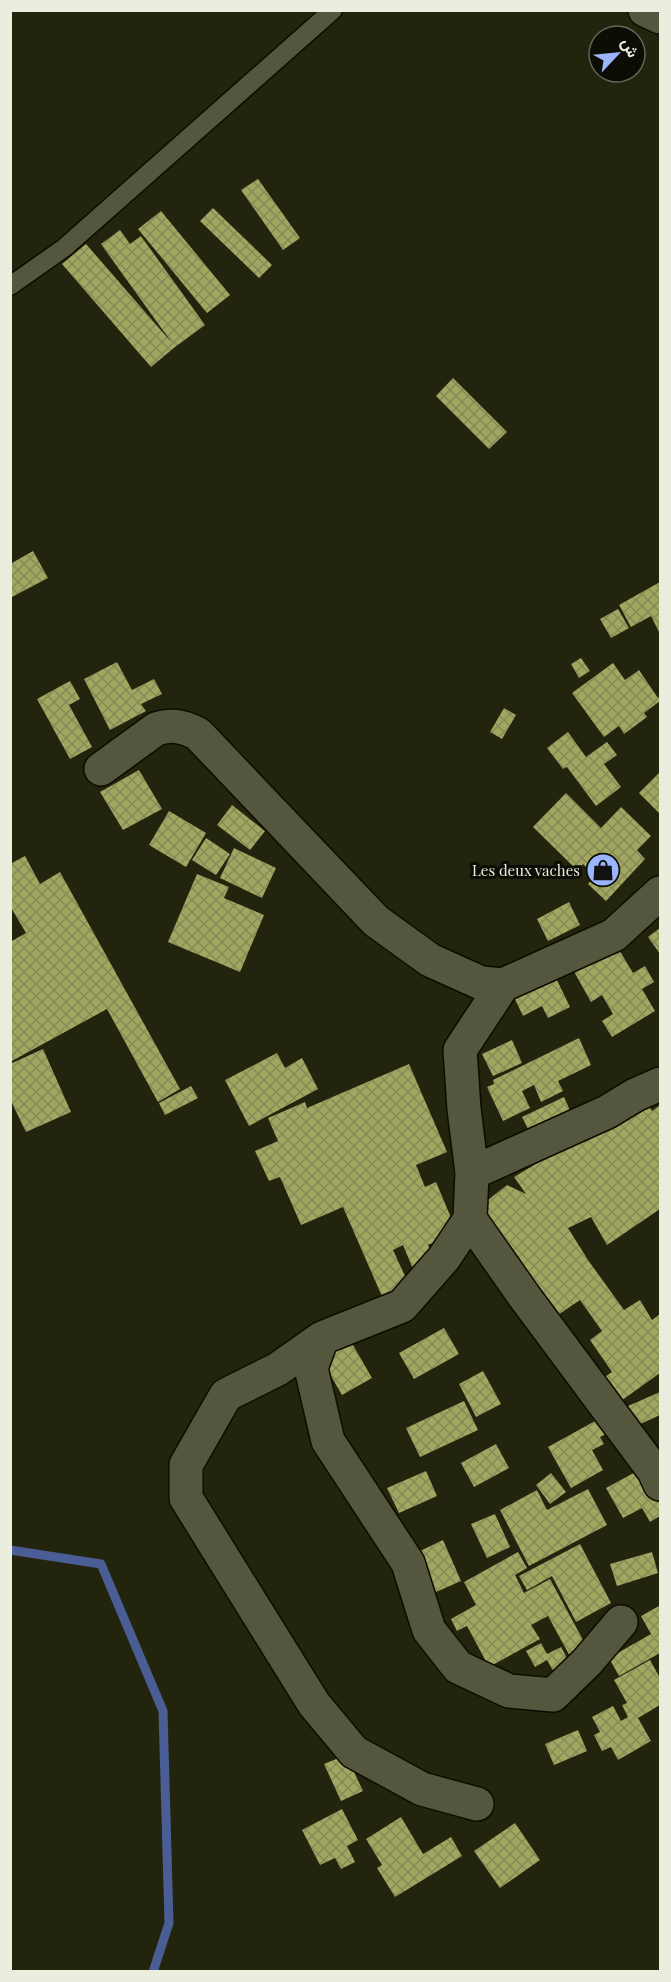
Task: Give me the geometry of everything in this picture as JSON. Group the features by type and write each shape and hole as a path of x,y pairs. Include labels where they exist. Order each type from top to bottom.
{"street":[{"path":"645,10 660,17"},
{"path":"101,769 156,729 178,726 198,734 376,921 430,960 481,983 503,986"},
{"path":"477,1804 422,1789 354,1752 314,1704 186,1498 186,1465 226,1395 278,1369 322,1338 402,1306 444,1258 470,1219 472,1173 464,1110 460,1050 503,986 614,935 660,893"},
{"path":"472,1173 607,1112 635,1095 660,1084"},
{"path":"470,1219 654,1471 660,1484"},
{"path":"322,1338 311,1368 328,1441 408,1563 429,1630 458,1667 509,1691 553,1695 587,1662 621,1622"}],"lane":[{"path":"10,286 64,248 333,10"}],"building":[{"path":"258,179 300,238 283,250 241,190"},
{"path":"213,208 272,265 259,278 200,221"},
{"path":"161,211 230,295 207,313 138,229"},
{"path":"120,230 130,244 141,236 205,325 151,367 62,264 86,244 172,343 101,244"},
{"path":"453,378 507,432 489,449 436,396"},
{"path":"33,551 48,578 10,598 10,564"},
{"path":"660,582 660,634 651,616 631,627 619,605"},
{"path":"618,609 629,628 611,638 600,619"},
{"path":"581,658 590,671 579,678 571,664"},
{"path":"117,662 132,690 154,679 162,694 141,704 146,711 110,730 84,679"},
{"path":"613,663 625,680 639,670 658,698 660,696 660,701 644,713 647,717 624,734 619,726 604,737 572,693"},
{"path":"70,681 80,699 69,705 92,747 70,759 37,699"},
{"path":"504,708 516,715 502,739 490,732"},
{"path":"568,732 586,757 607,742 617,755 604,764 621,787 596,806 567,767 563,769 547,748"},
{"path":"139,770 162,809 123,830 100,792"},
{"path":"660,772 660,814 639,793"},
{"path":"566,793 601,828 621,807 651,836 637,850 645,859 606,901 588,884 595,876 583,864 577,870 533,827"},
{"path":"232,805 265,831 250,850 217,825"},
{"path":"169,811 206,833 186,867 149,845"},
{"path":"206,838 230,854 216,875 192,860"},
{"path":"234,848 276,868 262,898 220,878"},
{"path":"25,856 40,884 60,872 180,1089 158,1102 107,1009 10,1062 10,942 26,933 10,906 10,864"},
{"path":"197,874 229,887 224,898 264,915 240,972 168,942"},
{"path":"569,902 580,925 548,941 537,919"},
{"path":"660,928 660,954 648,937"},
{"path":"615,943 633,973 645,966 654,982 642,989 655,1011 612,1037 602,1021 613,1014 602,995 591,1002 572,968"},
{"path":"555,976 570,1007 548,1018 542,1006 523,1016 514,997"},
{"path":"579,1038 591,1065 558,1081 563,1091 541,1102 534,1085 522,1091 530,1108 503,1121 487,1087 494,1084 493,1080"},
{"path":"512,1040 522,1063 493,1076 482,1054"},
{"path":"43,1049 71,1112 26,1132 10,1099 10,1064"},
{"path":"277,1053 285,1068 302,1058 318,1089 249,1126 225,1080"},
{"path":"409,1064 447,1152 416,1165 425,1187 436,1182 457,1232 428,1245 434,1259 413,1269 403,1245 393,1250 411,1289 384,1301 343,1207 301,1225 280,1177 269,1181 255,1151 278,1141 268,1118 305,1102 307,1108"},
{"path":"191,1086 198,1098 165,1115 159,1103"},
{"path":"564,1097 572,1115 531,1135 522,1117"},
{"path":"644,1099 652,1111 660,1105 660,1209 607,1245 591,1217 568,1228 624,1310 640,1300 652,1320 660,1314 660,1373 611,1408 594,1384 612,1372 590,1340 602,1331 580,1300 549,1321 474,1211 507,1185 526,1194 514,1177"},
{"path":"444,1328 459,1354 414,1379 399,1353"},
{"path":"350,1340 372,1378 342,1395 320,1357"},
{"path":"483,1371 501,1404 476,1417 459,1384"},
{"path":"660,1392 660,1415 636,1426 628,1406"},
{"path":"464,1401 478,1430 420,1457 406,1428"},
{"path":"606,1415 614,1430 600,1437 604,1444 592,1450 603,1470 571,1488 548,1447"},
{"path":"496,1444 509,1468 474,1487 461,1463"},
{"path":"643,1468 660,1500 660,1516 650,1522 642,1508 623,1518 606,1488"},
{"path":"426,1471 437,1496 399,1513 387,1488"},
{"path":"551,1473 566,1492 550,1504 536,1485"},
{"path":"588,1489 607,1525 529,1566 500,1510 537,1490 547,1510"},
{"path":"495,1514 510,1547 487,1558 471,1524"},
{"path":"443,1540 461,1581 436,1592 418,1552"},
{"path":"580,1544 611,1603 576,1622 552,1576 527,1590 519,1576"},
{"path":"518,1552 527,1568 515,1575 524,1593 550,1579 589,1651 572,1660 548,1616 531,1625 540,1639 489,1667 467,1626 457,1631 451,1619 476,1605 464,1582"},
{"path":"652,1552 658,1573 617,1586 610,1564"},
{"path":"659,1606 660,1653 619,1676 609,1658 651,1634 641,1616"},
{"path":"541,1643 547,1654 561,1647 572,1667 556,1676 547,1660 535,1667 526,1651"},
{"path":"650,1660 660,1678 660,1705 638,1718 651,1741 618,1760 611,1747 602,1751 594,1735 600,1732 592,1717 613,1706 621,1721 628,1717 622,1705 627,1703 614,1680"},
{"path":"578,1730 587,1751 554,1765 545,1744"},
{"path":"346,1755 363,1791 341,1801 324,1764"},
{"path":"342,1809 358,1840 347,1846 355,1862 341,1869 335,1858 320,1865 302,1830"},
{"path":"401,1817 423,1854 451,1837 462,1856 395,1897 377,1868 382,1865 366,1839"},
{"path":"515,1823 540,1860 500,1888 474,1851"}],"waterway":[{"path":"10,1550 101,1564 163,1711 169,1923 153,1972"}],"place":[{"name":"Les deux vaches","path":"603,870"}]}
